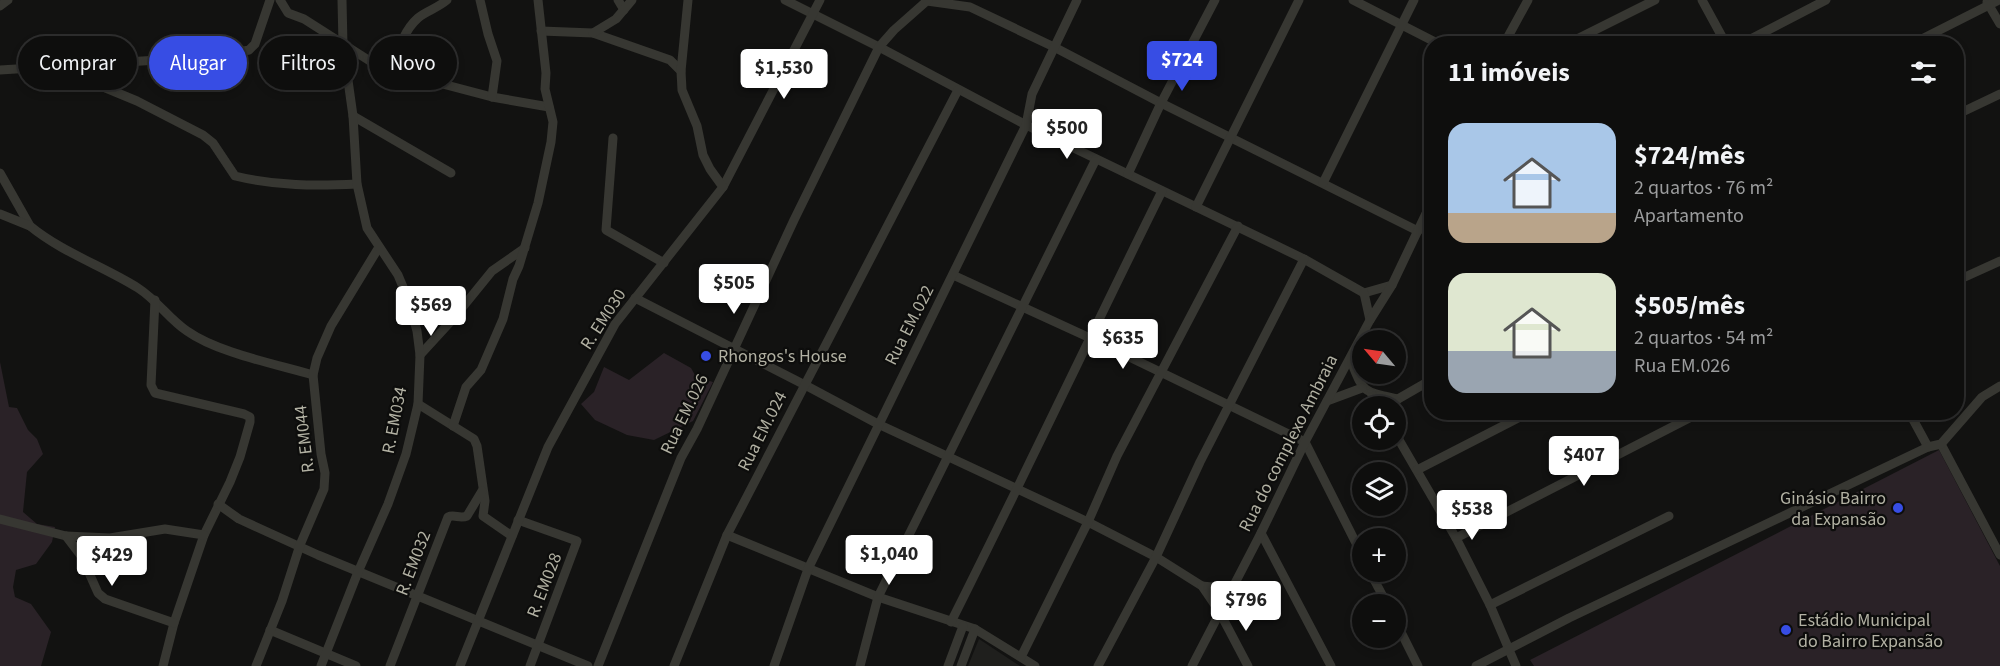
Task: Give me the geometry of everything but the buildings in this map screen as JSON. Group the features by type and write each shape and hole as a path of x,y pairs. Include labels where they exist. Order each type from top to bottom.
{"street":[{"path":"0,6 8,0"},
{"path":"137,62 221,56 249,50 255,44 270,0"},
{"path":"280,0 288,13 304,19 330,36"},
{"name":"R. EM034","path":"342,0 343,36"},
{"path":"405,36 419,17 447,0"},
{"path":"480,0 497,61 492,97"},
{"path":"453,426 466,387 481,370 503,319 513,279 538,203 551,142 553,122 545,89 546,73 538,0"},
{"path":"618,0 624,10"},
{"path":"593,33 616,19 632,0"},
{"path":"688,0 681,71 682,90 697,126 703,155 723,188"},
{"path":"785,0 1026,125 1304,259 1364,293 1392,285"},
{"name":"R. EM030","path":"460,666 548,447 615,324 723,188 820,0"},
{"name":"Rua EM.022","path":"774,666 808,569 1026,125 1032,94 1077,0"},
{"path":"1128,174 1161,103 1215,0"},
{"path":"1196,207 1299,0"},
{"path":"1353,0 1424,36"},
{"path":"1323,183 1414,0"},
{"path":"1508,36 1528,0"},
{"path":"1583,36 1655,0"},
{"path":"1702,0 1722,36"},
{"path":"1756,36 1826,0"},
{"path":"1927,36 1987,3 1999,0"},
{"path":"928,1 970,7 1418,231"},
{"name":"Rua EM.026","path":"598,666 681,458 697,429 733,348 879,47 894,30 928,1"},
{"path":"1987,3 2000,24"},
{"path":"541,31 593,33 670,60 681,71"},
{"path":"0,70 18,69"},
{"path":"457,88 492,97 549,107"},
{"path":"110,90 137,101 203,135 213,143 235,176 279,184 307,186 357,184"},
{"name":"R. EM034","path":"321,666 398,478 418,404 420,355 417,331 398,275 367,228 357,184 349,90"},
{"name":"Rua EM.024","path":"677,665 727,535 958,90"},
{"path":"1964,111 2000,94"},
{"path":"353,116 451,173"},
{"path":"612,138 606,230 664,263"},
{"path":"860,666 879,597 1096,159"},
{"path":"0,172 30,226"},
{"path":"951,622 1018,490 1162,191"},
{"path":"0,214 30,226 64,249 138,288 155,300 188,332 245,356 313,375"},
{"name":"Rua do complexo Ambraia","path":"1192,666 1305,442 1392,285 1424,218"},
{"path":"1021,657 1118,456 1238,226"},
{"name":"R. EM044","path":"256,666 300,545 324,489 326,473 321,454 313,375 320,351 331,327 378,247"},
{"path":"420,355 492,271 525,248"},
{"path":"509,259 519,266"},
{"path":"1098,666 1156,557 1304,259"},
{"path":"1964,277 2000,261"},
{"path":"952,274 1305,442 1352,535"},
{"path":"1364,293 1370,321"},
{"path":"635,298 878,424 1088,522 1156,557 1202,586 1219,611 1248,666"},
{"path":"155,300 152,391 250,417 240,457 204,535 174,623 163,666"},
{"path":"1350,358 1362,388 1384,396"},
{"path":"1403,396 1424,384"},
{"path":"1964,417 1982,396 2000,386"},
{"path":"1327,401 1362,388"},
{"path":"418,404 474,440 477,446 485,501 483,516 512,536"},
{"path":"1417,470 1514,420"},
{"path":"1456,538 1685,420"},
{"path":"1913,420 1928,447"},
{"path":"1476,666 1928,447 1941,444 1962,420"},
{"path":"1941,444 2000,555"},
{"path":"1405,450 1456,538 1490,605 1516,666"},
{"name":"R. EM032","path":"390,666 448,517 451,515 464,518 467,516 482,491"},
{"path":"218,504 239,519 358,572 588,666"},
{"path":"1490,605 1669,516"},
{"path":"0,519 66,536 110,538 165,529 204,535"},
{"name":"R. EM028","path":"518,520 577,541 530,666"},
{"path":"1261,533 1331,666"},
{"path":"727,535 879,597 975,629 1035,666"},
{"path":"66,536 82,557 98,593 105,599 174,623"},
{"path":"1202,586 1231,589"},
{"path":"948,666 963,626"},
{"path":"961,666 975,629"},
{"path":"270,630 356,666"},
{"path":"1406,642 1418,666"}],"shaded area":[{"path":"664,353 691,368 696,377 713,382 693,421 654,440 627,435 595,420 581,404 594,392 604,367 629,380"},
{"path":"0,362 9,407 17,408 28,430 37,439 43,454 27,472 23,512 37,524 55,527 52,542 36,564 16,570 13,587 15,597 31,604 51,632 41,666 0,666"},
{"name":"Ginásio Bairro da Expansão","path":"1939,450 2000,566 2000,666 1534,666 1530,660"},
{"path":"979,639 1020,666 968,666"}],"place":[{"name":"Rhongos's House","path":"706,356"},
{"name":"Ginásio Bairro da Expansão","path":"1898,508"},
{"name":"Estádio Municipal do Bairro Expansão","path":"1786,630"}]}
